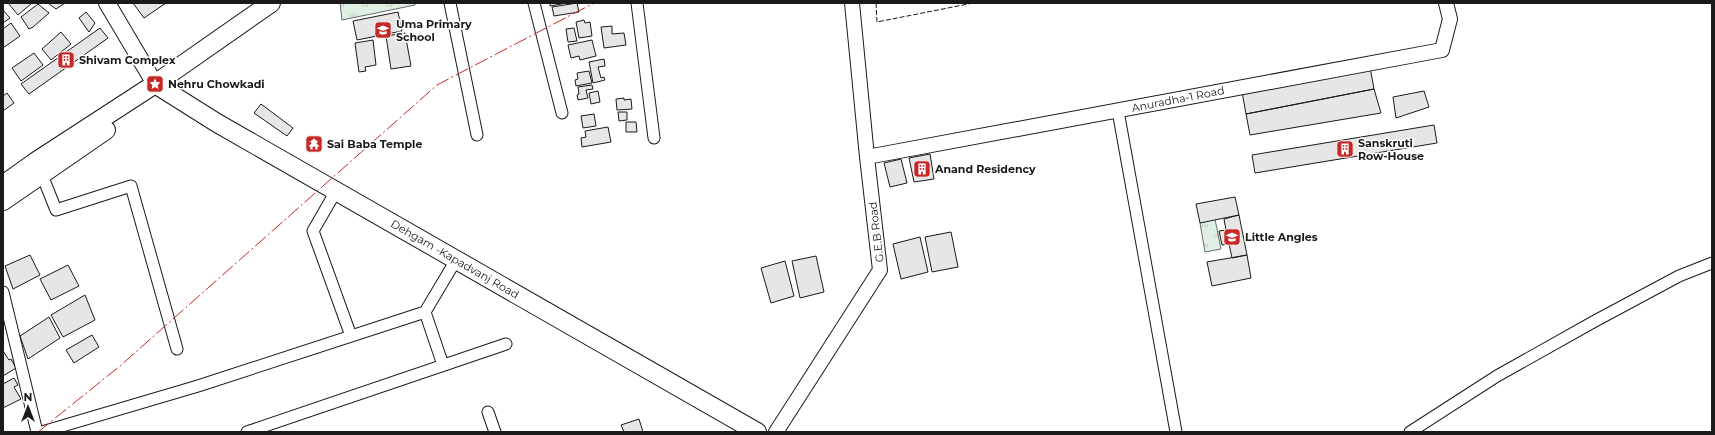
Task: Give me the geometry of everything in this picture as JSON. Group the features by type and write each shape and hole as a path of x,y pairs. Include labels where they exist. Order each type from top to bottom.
{"main road":[{"path":"108,3 160,86"},
{"path":"3,201 42,175 271,3"},
{"path":"3,185 36,162 160,86"},
{"name":"Dehgam -Kapadvanj Road","path":"160,86 217,123 757,432"}],"street":[{"path":"450,3 477,135"},
{"path":"534,3 562,113"},
{"path":"637,3 654,138"},
{"name":"G.E.B Road","path":"776,432 880,270 852,3"},
{"name":"Anuradha-1 Road","path":"867,157 1442,50 1450,19 1446,3"},
{"path":"1118,110 1176,432"},
{"path":"42,175 56,210 130,186 177,349"},
{"path":"336,191 313,231 351,336"},
{"path":"42,432 198,386 425,312 456,260"},
{"path":"1410,432 1497,376 1595,321 1679,276 1712,263"},
{"path":"3,292 37,432"},
{"path":"425,312 443,365"},
{"path":"247,432 506,344"},
{"path":"488,412 495,432"}],"green space":[{"path":"340,3 415,3 415,5 342,20"},
{"path":"1215,219 1221,249 1205,252 1200,223"}],"building":[{"path":"8,3 32,3 18,15"},
{"path":"48,3 65,3 56,9"},
{"path":"133,3 166,3 144,18"},
{"path":"550,3 567,3 550,6"},
{"path":"577,3 579,12 554,16 552,7"},
{"path":"38,4 49,13 29,29 21,17"},
{"path":"3,10 10,18 3,23"},
{"path":"86,12 95,23 89,32 79,18"},
{"path":"398,12 402,31 357,40 353,21"},
{"path":"584,20 585,23 590,22 592,36 579,38 576,22"},
{"path":"11,23 20,36 3,48 3,29"},
{"path":"612,26 612,34 624,33 626,45 604,48 601,27"},
{"name":"Shivam Complex","path":"100,28 108,38 29,94 21,84"},
{"path":"574,28 577,41 568,42 566,29"},
{"path":"61,32 71,44 51,60 42,49"},
{"path":"405,33 411,66 391,69 386,36"},
{"path":"373,40 376,65 365,67 366,71 359,72 355,43"},
{"path":"592,40 596,56 580,60 579,56 571,58 568,45"},
{"path":"34,53 43,65 21,81 12,68"},
{"path":"604,59 605,66 598,67 601,78 604,77 605,80 593,83 589,62"},
{"path":"1370,67 1374,89 1246,114 1242,92"},
{"path":"589,71 592,83 576,86 575,80 578,79 577,73"},
{"path":"592,85 593,89 586,90 588,98 578,100 578,87"},
{"name":"Sanskruti Row-House","path":"1374,89 1381,113 1250,135 1246,114"},
{"path":"598,91 600,102 591,104 589,93"},
{"name":"Sanskruti Row-House","path":"1424,91 1429,107 1396,118 1393,97"},
{"path":"7,93 14,103 3,111 3,96"},
{"path":"624,98 624,100 631,99 632,109 617,110 616,99"},
{"path":"261,104 293,128 287,136 254,113"},
{"path":"618,112 627,112 627,120 619,121"},
{"path":"594,114 596,126 583,128 581,116"},
{"path":"626,122 636,122 637,132 626,132"},
{"name":"Sanskruti Row-House","path":"1434,125 1437,143 1255,173 1252,155"},
{"path":"608,127 611,142 582,147 581,138 586,137 585,131"},
{"name":"Anand Residency","path":"930,154 934,179 914,182 909,158"},
{"name":"Anand Residency","path":"901,159 907,183 890,187 884,163"},
{"path":"1235,197 1239,215 1200,223 1196,204"},
{"path":"1239,215 1247,255 1232,258 1229,244 1222,245 1219,231 1226,230 1224,219"},
{"path":"951,232 958,267 932,272 925,237"},
{"path":"920,237 928,272 901,279 893,244"},
{"path":"30,255 40,275 13,289 5,266"},
{"path":"1247,255 1251,278 1212,286 1207,262"},
{"path":"816,256 824,292 800,298 792,261"},
{"path":"785,261 794,296 771,303 761,268"},
{"path":"68,265 79,286 51,300 40,279"},
{"path":"85,295 95,320 63,337 51,315"},
{"path":"49,317 60,338 28,359 20,336"},
{"path":"92,335 99,347 74,363 66,350"},
{"path":"3,351 9,360 11,359 16,368 3,376"},
{"path":"14,378 18,385 14,387 21,399 3,408 3,384"},
{"path":"639,419 643,432 624,432 621,425"}],"fence":[{"path":"876,3 877,22 973,3"}],"power":[{"path":"38,432 120,366 437,85 596,3"}],"place":[{"name":"Uma Primary School","path":"383,30"},
{"name":"Shivam Complex","path":"66,60"},
{"name":"Nehru Chowkadi","path":"155,84"},
{"name":"Sai Baba Temple","path":"314,144"},
{"name":"Sanskruti Row-House","path":"1345,149"},
{"name":"Anand Residency","path":"922,169"},
{"name":"Little Angles","path":"1232,237"}]}
